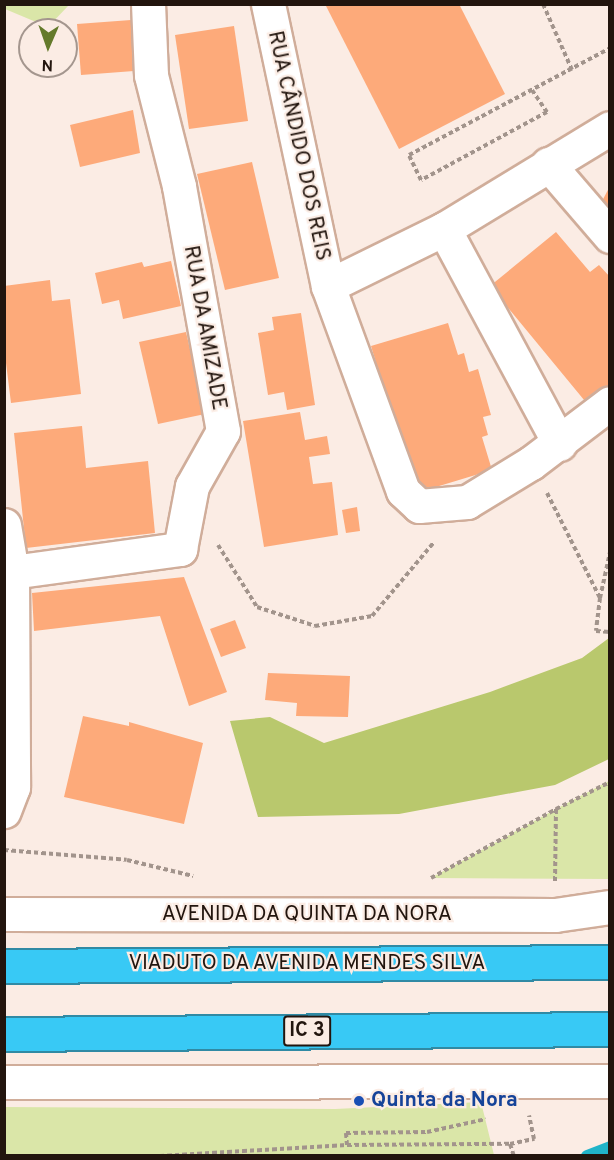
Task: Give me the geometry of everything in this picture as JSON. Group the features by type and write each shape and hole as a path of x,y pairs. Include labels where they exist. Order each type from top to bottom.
{"highway":[{"name":"VIADUTO DA AVENIDA MENDES SILVA","path":"4,966 609,962"},
{"name":"IC 3","path":"4,1034 609,1029"}],"street":[{"name":"RUA DA AMIZADE","path":"12,572 180,549 192,486 223,430 179,186 151,75 148,4"},
{"name":"RUA CÂNDIDO DOS REIS","path":"268,4 328,286 403,491 419,506 467,502 560,444 609,403"},
{"name":"RUA CÂNDIDO DOS REIS","path":"328,286 444,229 609,128"},
{"path":"548,164 609,236"},
{"path":"444,229 560,444"},
{"path":"4,525 12,572 13,787 4,811"},
{"name":"AVENIDA DA QUINTA DA NORA","path":"4,914 555,915 609,908"},
{"path":"4,1082 597,1081"}],"path":[{"path":"543,4 572,70"},
{"path":"532,90 547,112 421,180 409,155 532,90 572,70 609,48"},
{"path":"531,463 600,598"},
{"path":"218,535 218,546 257,607 315,626 372,616 467,502"},
{"path":"609,552 596,631 609,632"},
{"path":"431,878 609,782"},
{"path":"555,891 556,809"},
{"path":"4,850 127,860 200,878"},
{"path":"160,1155 347,1145 510,1144 534,1139 527,1108"},
{"path":"347,1145 346,1133 427,1132 497,1117"},
{"path":"510,1144 514,1155"}],"green space":[{"path":"5,4 69,5 57,18 26,18 5,9"},
{"path":"609,638 609,759 555,785 399,814 258,817 230,721 270,717 324,743 490,692 582,658"},
{"path":"609,781 609,879 431,878 556,809"},
{"path":"481,1102 494,1155 5,1155 5,1107 335,1109"}],"building":[{"path":"325,4 459,4 505,94 399,149"},
{"path":"131,20 134,71 81,75 78,24"},
{"path":"234,26 248,121 189,129 175,35"},
{"path":"133,110 140,153 80,167 70,125"},
{"path":"252,162 279,278 225,290 197,174"},
{"path":"610,186 610,210 600,205"},
{"path":"556,232 590,272 599,265 610,277 610,389 589,406 490,286"},
{"path":"171,261 181,306 123,319 119,300 102,304 95,273 142,262 144,267"},
{"path":"50,280 52,301 70,299 81,394 11,403 4,347 4,286"},
{"path":"301,313 315,405 287,410 284,392 268,395 258,333 274,330 272,317"},
{"path":"448,323 458,355 464,353 469,372 478,369 491,415 483,417 488,435 482,437 492,470 416,493 371,346"},
{"path":"186,332 205,414 158,424 139,342"},
{"path":"300,412 305,440 327,436 330,454 309,457 313,484 332,482 338,535 264,547 243,421"},
{"path":"82,426 86,468 148,461 155,533 26,548 14,433"},
{"path":"357,507 360,531 346,533 342,510"},
{"path":"184,577 227,692 189,706 160,616 34,631 32,593"},
{"path":"235,620 246,648 221,657 210,629"},
{"path":"268,673 350,676 348,717 296,716 297,703 265,700"},
{"path":"83,716 129,726 129,722 203,743 184,824 64,797"}],"waterway":[{"path":"587,1156 610,1147"}],"place":[{"name":"Quinta da Nora","path":"359,1101"}]}
